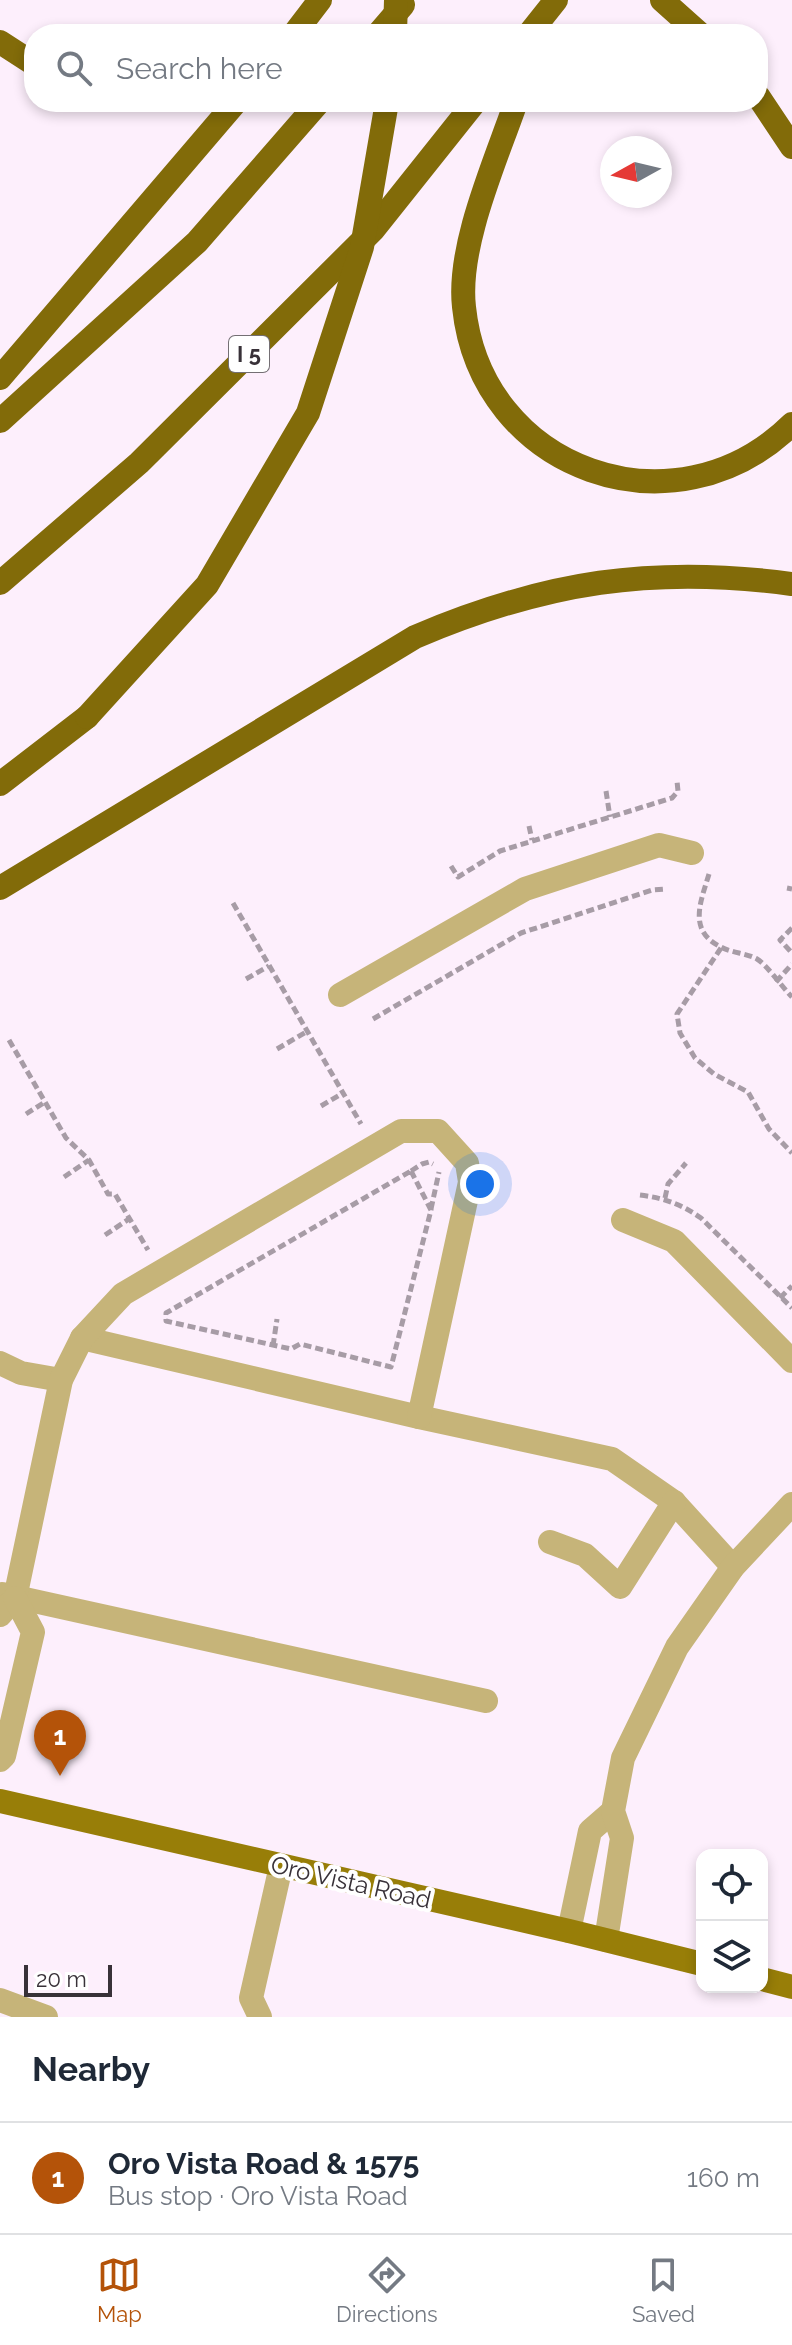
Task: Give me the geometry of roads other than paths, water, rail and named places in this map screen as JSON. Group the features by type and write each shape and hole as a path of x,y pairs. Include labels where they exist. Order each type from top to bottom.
{"highway":[{"path":"395,24 396,0"},
{"path":"387,24 407,0"},
{"path":"537,24 554,3"},
{"path":"545,24 554,3"},
{"path":"670,8 688,24"},
{"path":"0,42 24,58"},
{"path":"768,95 792,116"},
{"path":"768,111 792,147"},
{"path":"0,378 227,112"},
{"path":"0,421 197,242 310,112"},
{"path":"0,784 87,717 207,585 308,413 362,247 385,112"},
{"name":"I 5","path":"0,583 139,463 373,230 467,112"},
{"path":"512,112 478,207 463,276 463,304 471,345 487,384 521,428 566,461 592,472 646,482 702,477 729,467 755,454 792,424"},
{"path":"0,888 415,637 458,618 550,591 612,580 696,575 792,584"}],"main road":[{"name":"Oro Vista Road","path":"0,1801 696,1962"},
{"path":"768,1981 792,1987"}],"street":[{"path":"340,995 525,889 659,845 692,853"},
{"path":"5,1602 61,1380 82,1338 123,1294 401,1131 438,1131 467,1163 470,1182 419,1417"},
{"path":"623,1220 674,1241 792,1361"},
{"path":"82,1338 612,1459 674,1502 733,1567"},
{"path":"0,1363 21,1373 61,1380"},
{"path":"550,1542 585,1555 620,1587 674,1502"},
{"path":"606,1940 622,1838 613,1811 623,1758 677,1647 733,1567 792,1504"},
{"path":"5,1602 486,1701"},
{"path":"0,1760 4,1756 33,1632 5,1602"},
{"path":"569,1931 590,1831 613,1811"},
{"path":"260,2017 251,1998 281,1866"},
{"path":"0,2000 46,2017"}],"place":[{"name":"Oro Vista Road & 1575","path":"60,1776"}]}
